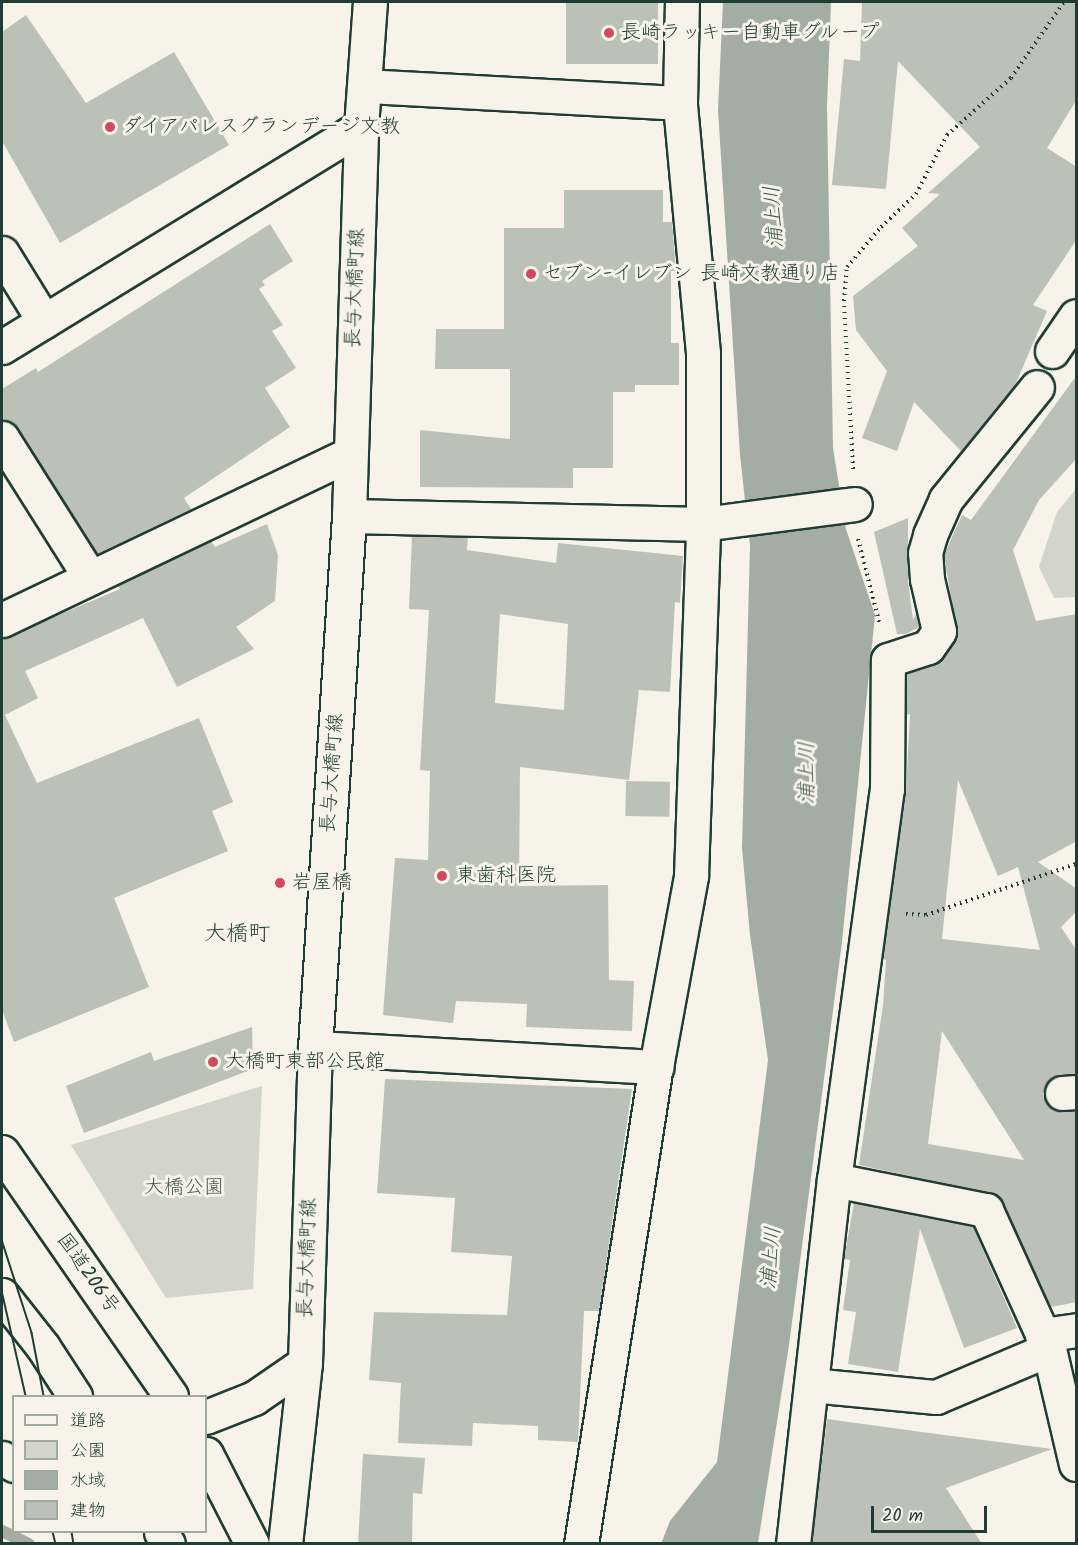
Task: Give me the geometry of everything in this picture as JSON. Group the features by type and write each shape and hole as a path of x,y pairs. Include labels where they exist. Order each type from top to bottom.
{"main road":[{"name":"長与大橋町線","path":"285,1544 305,1363 315,1048 349,516 361,127 366,86 370,2"},
{"path":"581,1544 656,1067 691,876 703,524 704,353 680,103 682,2"},
{"path":"366,86 680,103"},
{"path":"2,347 361,127"},
{"path":"2,253 44,321"},
{"path":"1052,351 1077,316"},
{"path":"793,1544 834,1180 887,789 888,660 928,647 939,631 927,579 925,553 930,535 946,500 1037,387"},
{"path":"2,438 90,577"},
{"path":"2,620 350,454"},
{"path":"349,516 703,524 855,504"},
{"path":"315,1048 656,1067"},
{"name":"国道206号","path":"2,1152 170,1395"},
{"path":"834,1180 986,1210 1046,1342 1077,1464"},
{"path":"2,1296 44,1347 74,1395"},
{"path":"811,1385 936,1397 1077,1329"},
{"path":"207,1417 254,1398 305,1363"},
{"path":"207,1456 252,1544"}],"path":[{"path":"888,660 858,541 844,301 847,267 881,227 916,194 947,135 1011,78 1064,2"},
{"path":"872,913 926,915 1077,864"}],"green space":[{"path":"1076,489 1076,597 1054,598 1039,567 1057,512"},
{"name":"大橋公園","path":"262,1086 253,1289 166,1298 71,1145"}],"water":[{"name":"浦上川","path":"723,2 831,2 827,106 833,448 846,529 875,615 842,942 789,1345 758,1543 661,1544 670,1521 717,1462 768,1060 750,935 742,848 750,546 740,455 718,110"}],"building":[{"name":"長崎ラッキー自動車グループ","path":"566,2 658,2 658,64 566,64"},
{"path":"862,2 1077,2 1077,99 1047,148 1077,167 1077,239 1033,305 1047,311 1016,383 961,451 914,402 897,451 862,438 887,371 856,330 853,296 918,246 902,228 940,194 928,193 980,147 898,61 886,189 832,185 844,59 860,61"},
{"name":"ダイアパレスグランデージ文教","path":"26,15 86,103 174,52 229,145 60,243 2,141 2,32"},
{"path":"564,190 663,190 663,222 672,222 675,258 675,271 671,271 671,343 679,343 679,385 635,385 635,392 613,392 613,468 573,468 573,488 420,487 420,430 510,439 510,369 435,369 436,329 504,329 504,228 564,228"},
{"path":"270,224 293,261 262,281 265,285 259,289 283,325 272,331 296,368 265,388 290,427 184,498 191,509 97,554 18,428 2,419 2,389 36,368 38,372"},
{"path":"1077,375 1077,458 1039,500 1013,550 1036,621 1077,614 1077,841 1038,862 1077,889 1077,911 1061,927 1077,951 1077,1074 1052,1077 1043,1094 1053,1110 1077,1111 1077,1302 1051,1307 997,1195 859,1165 883,1005 886,960 883,959 906,791 910,714 906,715 907,674 943,658 957,635 944,555 962,515 971,520","holes":["958,780 998,876 1018,867 1040,950 942,939","942,1031 1024,1160 928,1144"]},
{"path":"908,518 908,581 913,620 916,614 919,627 906,634 897,634 874,532"},
{"path":"267,524 278,555 275,601 236,627 254,649 177,687 143,618 25,671 38,698 5,715 37,783 199,718 233,802 212,811 228,851 114,898 149,987 14,1042 2,1010 2,639 120,589 118,586 211,541 215,547"},
{"path":"412,536 468,537 467,550 556,563 558,543 683,556 680,603 675,602 670,692 639,690 629,780 520,767 519,886 608,885 609,980 634,981 632,1031 526,1027 527,1004 456,1001 453,1023 383,1015 395,858 428,860 430,771 420,770 429,610 409,609","holes":["500,614 568,624 564,710 495,703"]},
{"path":"626,781 670,782 669,817 625,816"},
{"path":"252,1027 253,1069 84,1133 66,1086 151,1052 154,1061"},
{"path":"385,1079 632,1089 599,1311 584,1311 578,1442 538,1440 538,1426 473,1423 472,1446 398,1443 401,1383 369,1380 374,1312 507,1315 512,1256 451,1252 455,1198 377,1193"},
{"path":"854,1203 973,1227 1017,1328 964,1348 920,1229 898,1372 848,1364 856,1312 843,1310 850,1260 844,1259"},
{"path":"827,1419 1052,1449 946,1488 982,1544 812,1544"},
{"path":"363,1454 425,1458 422,1494 413,1493 412,1544 358,1544"}],"waterway":[{"path":"2,1531 29,1544"}],"tram line":[{"path":"2,1240 32,1333 44,1395"},
{"path":"2,1291 26,1395"},
{"path":"53,1533 56,1544"},
{"path":"72,1533 74,1544"}],"place":[{"name":"長崎ラッキー自動車グループ","path":"609,33"},
{"name":"ダイアパレスグランデージ文教","path":"110,127"},
{"name":"セブン-イレブン 長崎文教通り店","path":"531,274"},
{"name":"東歯科医院","path":"442,876"},
{"name":"岩屋橋","path":"280,883"},
{"name":"大橋町東部公民館","path":"213,1062"}],"district":[{"name":"大橋町","path":"237,935"}]}
